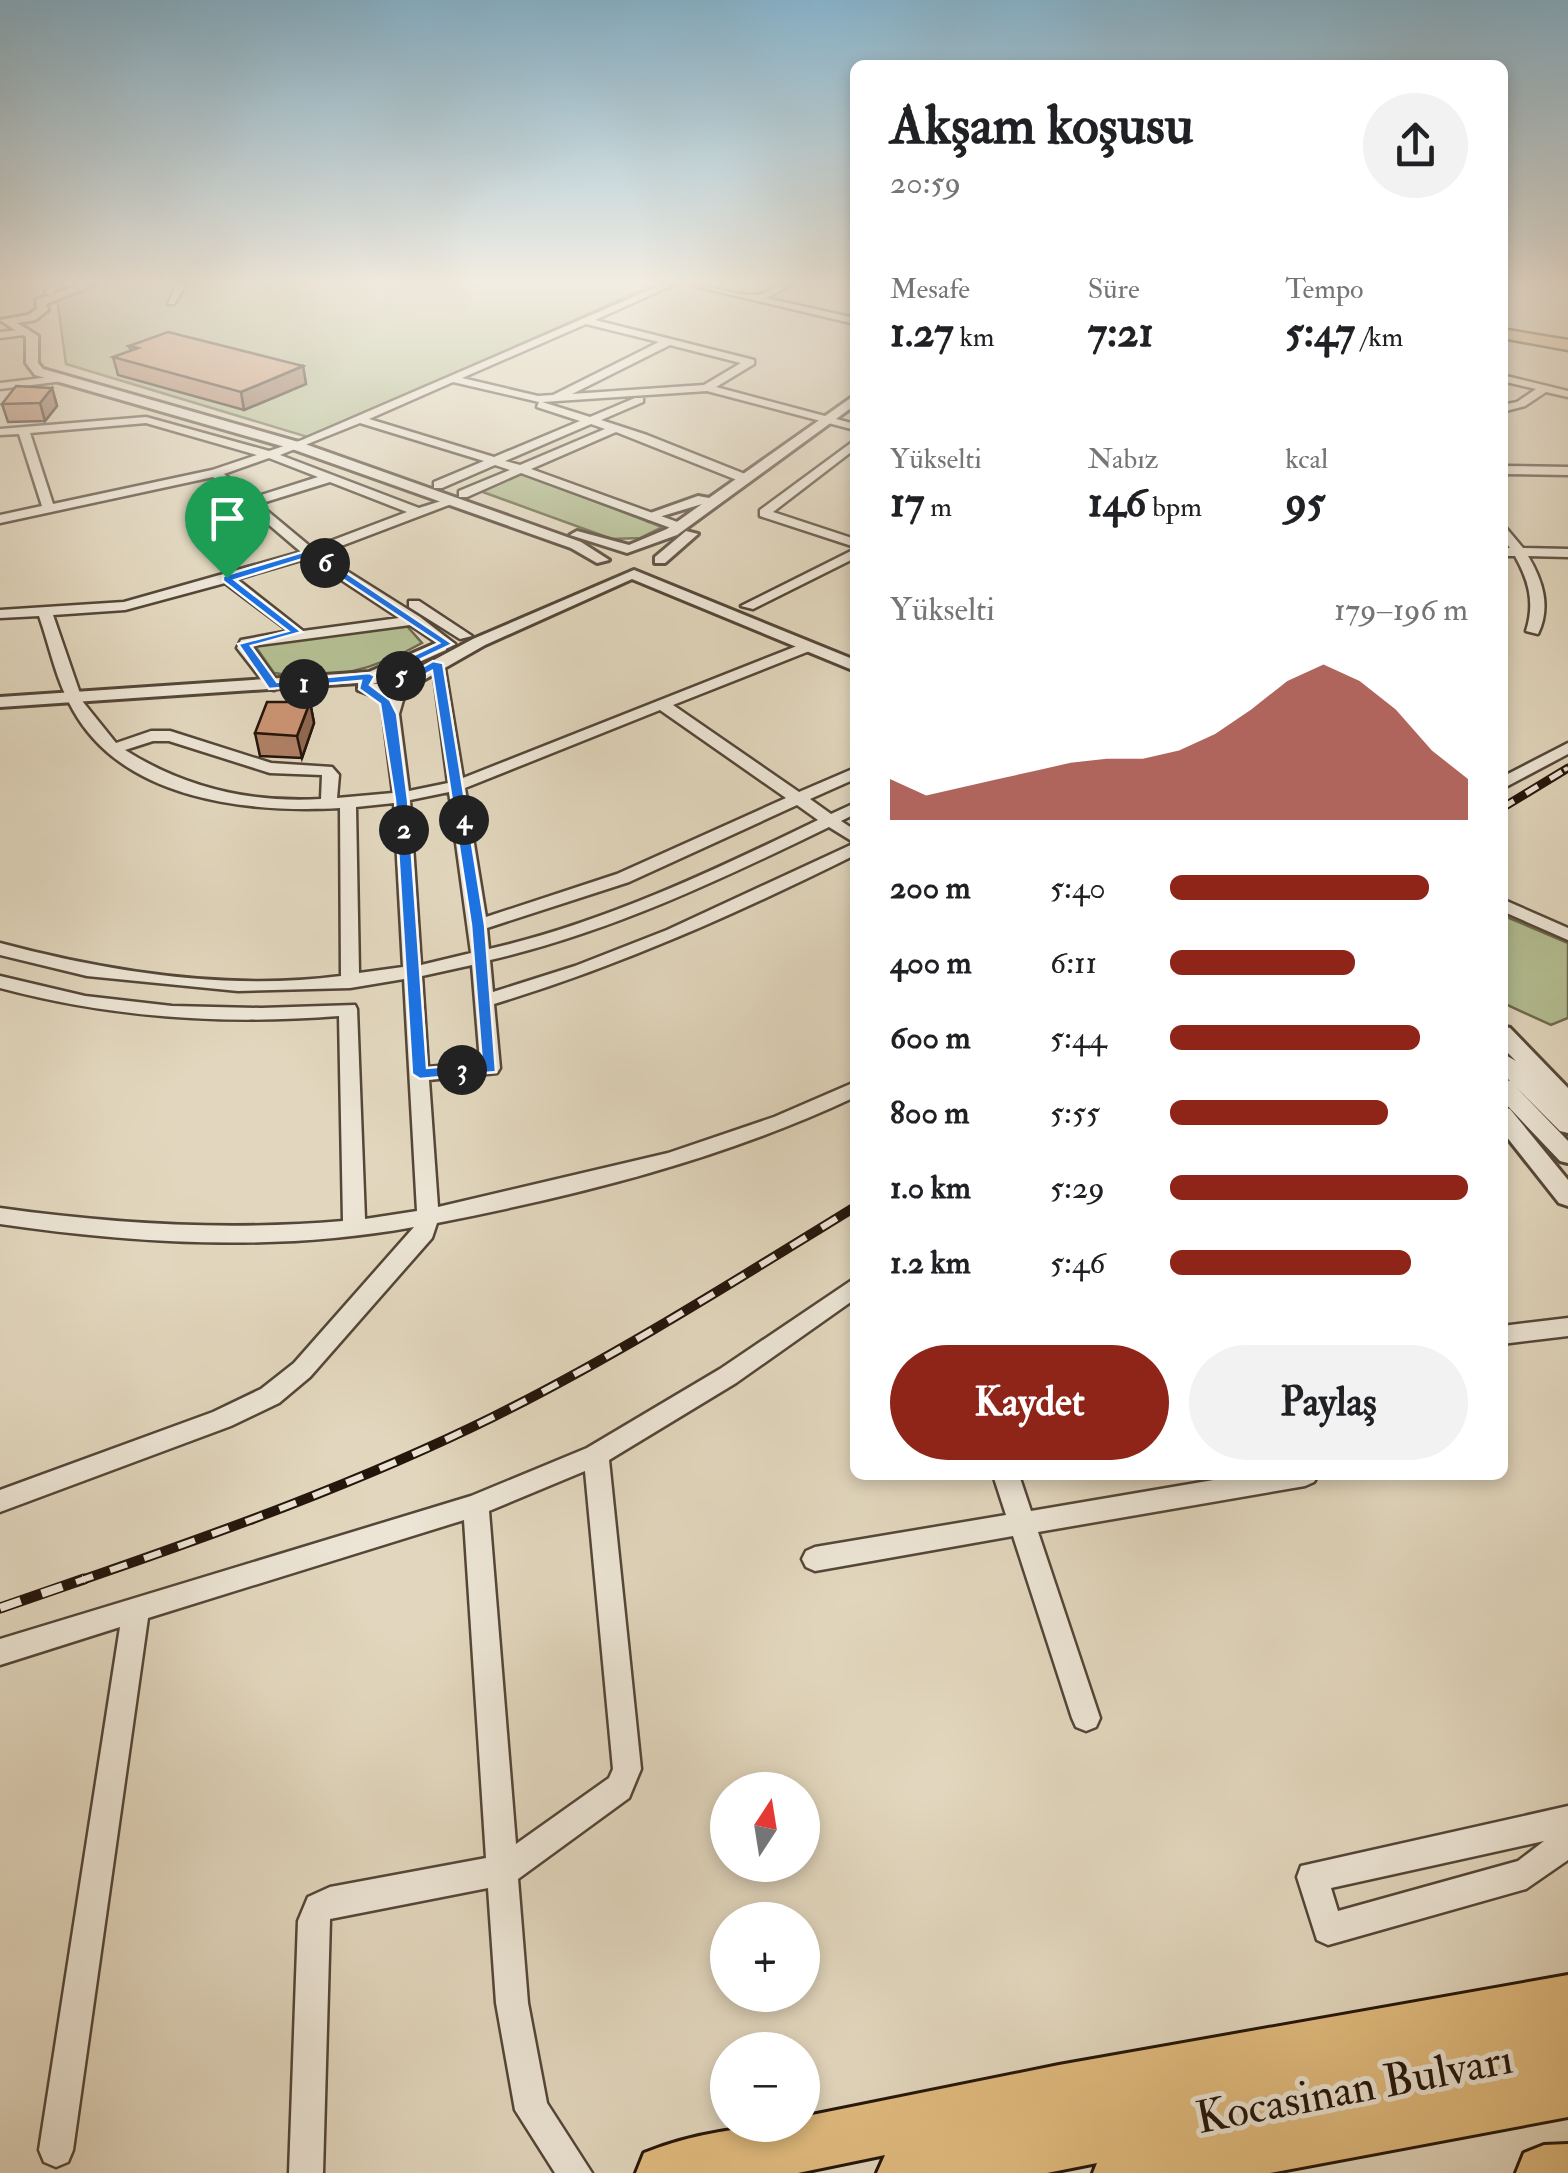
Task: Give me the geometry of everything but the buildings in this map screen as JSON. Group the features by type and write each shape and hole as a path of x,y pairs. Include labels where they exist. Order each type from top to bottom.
{"highway":[{"path":"664,2173 1166,2074 1568,2001"},
{"name":"Kocasinan Bulvarı","path":"905,2173 1568,2044"},
{"path":"990,2157 1166,2074"},
{"name":"Kocasinan Bulvarı","path":"1121,2173 1568,2090"},
{"path":"1544,2173 1568,2172"}],"street":[{"path":"87,386 301,444 457,497 629,549 652,552 686,581 748,606 850,660"},
{"path":"107,386 438,486 576,546 602,562 850,661"},
{"path":"0,519 215,473 301,444 435,386"},
{"path":"486,386 555,399 708,388 841,424"},
{"path":"555,399 580,386"},
{"path":"1538,386 1568,394"},
{"path":"1508,406 1545,388"},
{"path":"438,486 650,394"},
{"path":"538,398 539,404 616,428 746,478"},
{"path":"359,419 520,469 679,527"},
{"path":"2,436 146,420 271,455 419,512"},
{"path":"78,701 372,683 572,587 602,562 679,527 746,478 841,424"},
{"path":"401,684 437,663 632,574 648,571 841,424"},
{"path":"0,614 125,606 227,578 316,551 419,512 616,428"},
{"path":"24,431 48,507"},
{"path":"850,448 764,514 850,541"},
{"path":"1508,470 1568,471"},
{"path":"215,473 249,503 448,644"},
{"path":"249,503 329,478"},
{"path":"649,516 726,493"},
{"path":"1508,535 1540,593 1540,615 1534,632"},
{"path":"316,551 465,636"},
{"path":"1508,552 1568,553"},
{"path":"748,606 850,555"},
{"path":"227,578 298,636"},
{"path":"45,612 78,701 112,748 147,773 187,787 252,800 338,804 402,800 460,785 807,646"},
{"path":"274,686 244,644 415,620"},
{"path":"420,1074 490,1068 478,925 460,785 437,663"},
{"path":"0,705 372,683 398,675 401,684 391,714"},
{"path":"0,1501 222,1420 270,1396 314,1356 424,1232 428,1217 402,800 391,714 372,683"},
{"path":"661,704 794,800 850,835"},
{"path":"112,748 151,736 170,736 270,768 326,770 331,775 338,804 350,982"},
{"path":"1508,781 1568,748"},
{"path":"478,925 623,878 850,775"},
{"path":"0,949 41,964 184,984 263,988 414,974 481,962 639,908 850,811"},
{"path":"484,1001 550,984 645,950 850,850"},
{"path":"1508,907 1568,935"},
{"path":"0,982 84,1001 202,1014 348,1009 354,1228"},
{"path":"1508,1039 1568,1102"},
{"path":"1508,1066 1568,1125"},
{"path":"0,1216 110,1229 207,1233 354,1228 428,1217 708,1152 850,1091"},
{"path":"1508,1092 1568,1155"},
{"path":"1508,1123 1568,1198"},
{"path":"0,1652 476,1505 596,1455 728,1376 850,1291"},
{"path":"1508,1334 1568,1327"},
{"path":"306,2173 313,1920 319,1908 330,1902 505,1870 620,1788 626,1770 596,1455"},
{"path":"1008,1480 1086,1718"},
{"path":"815,1558 1274,1480"},
{"path":"476,1505 512,2003 532,2110 575,2173"},
{"path":"56,2150 136,1611"},
{"path":"1568,1822 1312,1876 1328,1929 1526,1874 1568,1841"}],"green space":[{"path":"140,386 426,386 311,438"},
{"path":"519,472 662,527 640,538 612,539 480,491"},
{"path":"406,625 422,643 369,667 332,675 274,673 253,643"},
{"path":"1508,918 1568,943 1568,1018 1551,1025 1508,1005"}],"railway":[{"path":"1508,804 1568,768 1564,770"},
{"path":"76,1582 340,1485 493,1417 631,1343 850,1210"},
{"path":"0,1608 84,1579"}],"route":[{"path":"310,554 448,644 382,673 402,677 402,683 437,663 460,785 478,925 490,1068 420,1074 402,800 391,714 386,702 364,686 369,676 274,686 244,644 298,636 297,632 227,578 310,554"}]}
